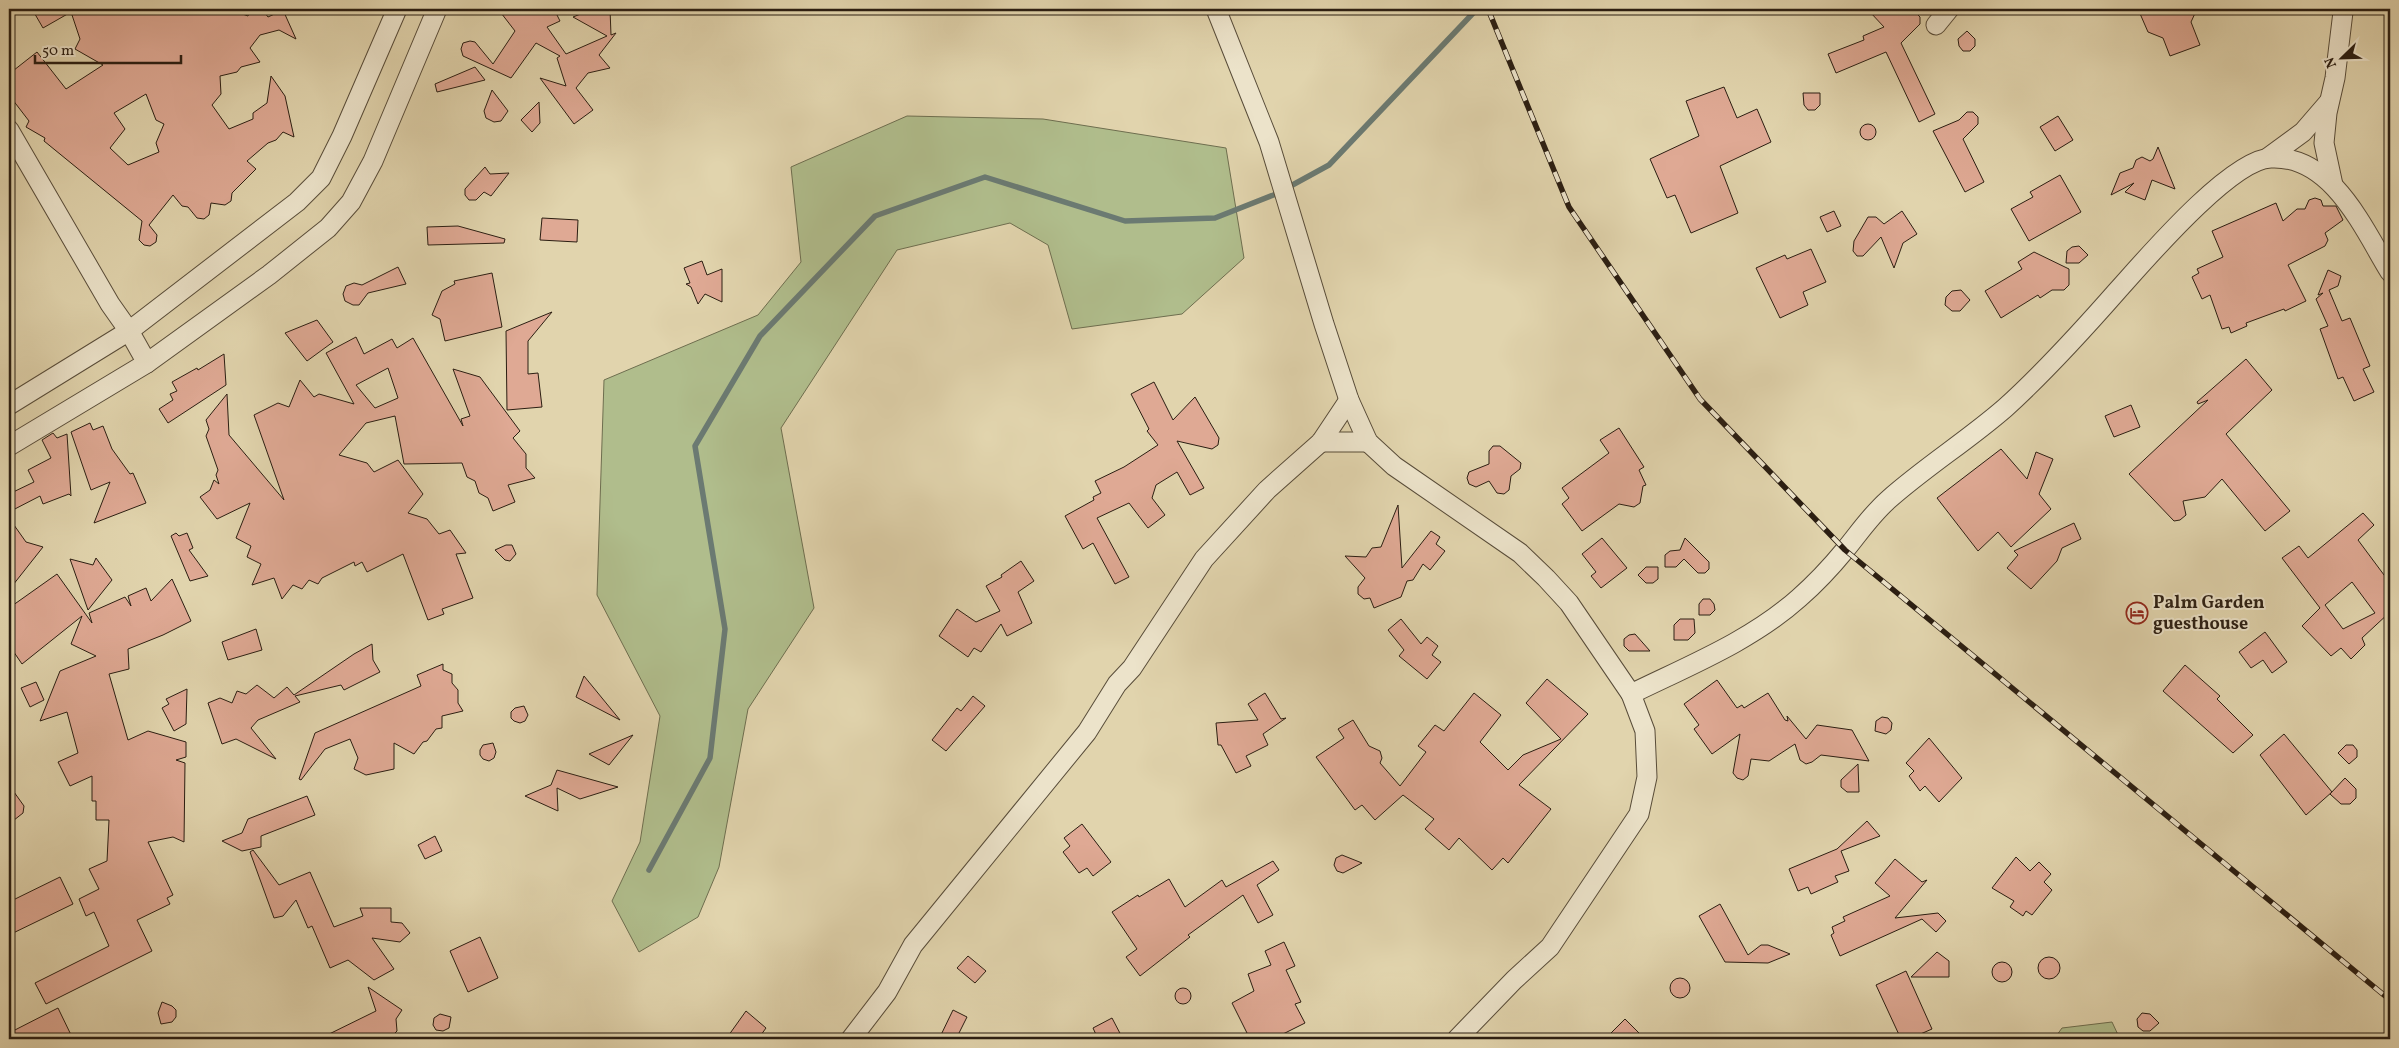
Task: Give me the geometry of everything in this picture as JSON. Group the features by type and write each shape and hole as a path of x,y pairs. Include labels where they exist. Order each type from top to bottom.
{"street":[{"path":"9,404 129,331 297,202 321,178 342,136 397,9"},
{"path":"9,446 147,363 269,275 328,228 350,202 373,161 436,9"},
{"path":"1216,9 1268,142 1349,400 1368,442 1394,466 1520,553 1546,578 1568,603 1631,694 1646,731 1647,777 1639,814 1550,946 1514,980 1458,1039"},
{"path":"1936,25 1950,9"},
{"path":"2333,185 2324,143 2330,101 2336,78 2344,10"},
{"path":"1631,694 1716,652 1755,630 1770,621 1800,597 1845,550 1869,517 2005,408 2058,357 2199,204 2237,172 2269,157 2303,132 2330,101"},
{"path":"9,130 110,304 129,331 147,363"},
{"path":"2269,157 2299,161 2333,185 2354,214 2390,272"},
{"path":"851,1039 887,992 913,945 1087,732 1117,684 1132,668 1204,559 1267,490 1321,442 1349,400"},
{"path":"1321,442 1368,442"}],"green space":[{"path":"907,116 1043,119 1226,148 1244,258 1182,314 1072,329 1048,245 1010,223 897,250 781,428 814,608 748,709 719,867 698,917 639,952 612,901 640,842 660,716 597,595 604,380 758,315 801,262 791,167"},
{"path":"2112,1022 2120,1039 2054,1039 2062,1028"}],"building":[{"path":"32,9 229,9 248,16 251,9 262,9 268,17 283,10 296,39 279,30 260,35 250,48 260,62 241,67 237,72 220,76 221,94 212,105 229,129 253,119 253,113 267,103 271,76 285,96 294,137 283,132 276,140 268,143 247,161 256,169 232,193 231,201 225,205 211,203 209,215 204,219 197,218 188,207 182,206 173,195 149,225 157,235 156,242 150,246 144,245 139,240 142,221 44,141 45,138 26,127 29,121 9,95 9,74 37,52 66,89 103,65 75,49 80,39 71,12 43,28","holes":["146,94 156,120 164,124 156,143 159,152 128,165 110,148 125,129 114,113"]},
{"path":"498,9 554,9 560,21 547,27 566,54 607,36 573,17 593,9 610,9 611,35 616,33 599,55 610,68 588,73 576,88 593,110 574,124 540,78 566,86 557,58 560,56 536,43 511,78 463,56 461,49 463,43 475,42 493,64 515,31"},
{"path":"2138,9 2197,9 2191,22 2200,45 2170,56 2163,38 2148,32"},
{"path":"1870,12 1915,12 1920,17 1920,24 1901,43 1935,114 1919,122 1886,52 1836,73 1828,54 1864,40 1863,36 1884,27"},
{"path":"1967,31 1975,39 1975,46 1970,51 1963,51 1959,46 1958,39"},
{"path":"475,67 485,80 437,92 435,84"},
{"path":"1724,87 1737,118 1757,109 1771,142 1720,166 1738,213 1691,233 1675,195 1667,198 1650,159 1699,136 1686,101"},
{"path":"492,90 508,111 501,121 494,122 486,118 484,111"},
{"path":"1803,93 1820,93 1820,105 1815,110 1808,110 1804,105"},
{"path":"539,102 540,123 532,132 521,120"},
{"path":"1967,112 1973,112 1978,117 1978,124 1963,139 1984,182 1965,192 1933,131 1959,120"},
{"path":"2058,116 2073,140 2055,151 2040,127"},
{"path":"1865,124 1871,124 1876,129 1874,138 1865,140 1860,135 1860,129"},
{"path":"2158,147 2175,189 2152,180 2145,200 2125,192 2134,183 2111,195 2120,173 2133,168 2136,160 2142,157 2150,161 2153,159"},
{"path":"485,167 490,174 509,173 491,196 484,192 476,200 469,200 465,195 465,189"},
{"path":"2060,175 2081,212 2029,241 2011,209 2033,197 2030,192"},
{"path":"2315,198 2321,200 2323,206 2336,206 2343,220 2325,233 2328,240 2325,246 2288,265 2306,301 2285,311 2284,309 2246,323 2247,326 2231,333 2229,327 2222,329 2210,295 2202,299 2192,277 2199,273 2197,269 2223,257 2212,231 2276,203 2283,221 2297,209 2305,209 2309,200"},
{"path":"1834,211 1841,226 1827,232 1820,217"},
{"path":"1902,211 1917,234 1903,243 1894,268 1881,237 1863,256 1857,256 1853,251 1854,241 1868,217 1876,217 1884,224"},
{"path":"542,218 578,220 577,242 540,240"},
{"path":"458,226 505,239 504,243 428,245 427,227"},
{"path":"2079,246 2088,255 2079,263 2066,263 2067,251 2072,247"},
{"path":"1811,249 1826,282 1803,292 1808,305 1780,318 1756,268 1785,255 1787,259"},
{"path":"2034,252 2069,269 2069,285 2064,290 2052,290 2040,298 2038,295 2001,318 1985,291 2022,269 2018,262"},
{"path":"702,261 707,275 722,269 722,302 705,294 698,304 691,287 686,284 690,283 684,268"},
{"path":"398,267 406,284 368,293 359,305 353,305 345,301 343,294 346,286 354,283 362,285"},
{"path":"2328,270 2341,276 2338,286 2329,290 2342,321 2350,318 2370,366 2363,369 2374,392 2354,401 2343,377 2338,379 2320,329 2328,326 2316,299 2323,293 2318,295"},
{"path":"492,273 502,327 445,341 440,319 432,315 442,291 455,284 454,281"},
{"path":"1961,290 1970,300 1960,311 1952,311 1945,305 1946,297 1952,291"},
{"path":"552,312 528,341 528,374 538,373 542,407 507,410 506,331"},
{"path":"317,320 333,342 307,361 285,333"},
{"path":"356,337 364,354 392,339 397,348 413,338 463,426 461,419 470,416 453,369 480,377 520,431 513,438 526,454 526,468 535,478 508,485 515,502 493,511 488,498 479,493 475,481 467,477 462,463 404,464 395,416 366,423 339,455 367,463 374,472 398,460 423,494 408,513 427,519 439,534 450,530 466,553 456,554 473,598 442,609 444,614 428,620 403,554 367,572 362,562 355,566 354,562 322,578 318,584 309,580 302,589 293,585 282,599 274,578 252,585 261,564 247,557 251,546 236,538 250,503 217,519 200,497 210,490 214,480 219,484 216,475 218,470 206,436 209,429 206,420 227,394 229,435 284,500 254,415 278,403 289,407 300,380 314,397 319,394 354,404 326,353","holes":["388,368 398,398 375,408 356,385"]},
{"path":"224,354 226,385 168,423 159,409 173,400 170,394 177,391 172,382 197,368 198,370"},
{"path":"2246,359 2272,390 2226,434 2290,511 2265,531 2222,479 2205,497 2183,501 2186,515 2180,520 2174,521 2129,474 2208,400 2198,404 2197,402"},
{"path":"1154,382 1173,420 1195,397 1219,438 1218,445 1212,449 1177,441 1204,488 1190,495 1177,472 1156,485 1152,498 1165,515 1148,528 1129,503 1097,518 1129,577 1115,584 1093,543 1083,549 1065,516 1094,500 1093,497 1101,493 1095,481 1124,467 1158,445 1147,431 1149,429 1131,394"},
{"path":"2131,405 2140,427 2114,437 2105,416"},
{"path":"90,423 93,430 103,426 112,449 130,474 133,473 146,503 94,523 110,482 91,490 71,432"},
{"path":"1619,428 1644,467 1639,470 1646,485 1643,486 1640,503 1634,507 1619,504 1582,531 1562,504 1569,498 1562,488 1609,453 1600,440"},
{"path":"53,433 57,438 67,434 71,496 69,494 43,504 40,496 9,512 9,494 34,482 28,470 51,458 42,440"},
{"path":"1493,446 1500,446 1521,463 1520,469 1511,476 1509,490 1504,494 1497,493 1489,481 1476,487 1469,484 1467,478 1469,472 1489,464 1489,451"},
{"path":"2001,449 2027,479 2036,452 2053,459 2039,494 2051,509 2011,547 1998,532 1978,551 1937,498"},
{"path":"1398,505 1402,568 1431,531 1440,537 1436,544 1445,551 1430,570 1423,564 1413,580 1407,581 1401,597 1374,608 1370,598 1364,599 1358,594 1358,587 1365,578 1345,556 1366,557 1372,548 1381,547"},
{"path":"2363,513 2374,525 2358,540 2390,583 2390,612 2362,638 2365,645 2351,659 2341,648 2331,656 2302,626 2320,608 2282,558 2299,546 2308,558","holes":["2352,582 2375,613 2343,629 2325,605"]},
{"path":"9,518 26,542 43,547 9,590"},
{"path":"2074,523 2081,539 2062,548 2057,561 2031,589 2007,568 2018,555 2014,551"},
{"path":"176,533 179,536 187,533 193,548 189,550 208,576 190,581 171,536"},
{"path":"1602,538 1627,568 1601,588 1591,576 1596,572 1582,554"},
{"path":"1685,538 1709,562 1709,569 1705,573 1698,573 1684,559 1676,567 1665,567 1665,555 1670,551 1680,550"},
{"path":"506,545 512,545 516,554 510,561 505,560 495,550"},
{"path":"96,558 112,580 88,610 70,559 93,565"},
{"path":"1021,561 1034,581 1018,592 1032,623 1007,636 1001,624 981,652 974,648 968,657 939,636 957,609 976,622 1000,611 986,586 1002,577 1001,575"},
{"path":"1646,567 1658,567 1658,579 1653,583 1646,583 1638,575"},
{"path":"57,574 92,623 89,613 125,597 131,606 128,596 146,588 151,601 172,579 191,621 128,649 129,669 109,674 128,740 148,731 186,742 186,757 176,760 185,763 184,842 173,837 148,842 173,895 167,898 170,904 137,920 152,951 46,1004 35,983 109,946 94,912 86,916 79,899 99,889 89,869 107,861 109,820 96,820 96,801 92,801 92,776 70,786 58,762 78,753 67,712 40,721 60,671 96,656 71,644 82,616 22,664 9,645 9,608"},
{"path":"1703,599 1710,599 1714,604 1715,610 1710,615 1699,615 1699,604"},
{"path":"1401,619 1421,644 1427,637 1438,646 1432,655 1441,662 1427,679 1399,656 1404,650 1388,630"},
{"path":"1680,619 1694,619 1695,633 1688,640 1674,640 1674,625"},
{"path":"256,629 262,650 228,660 222,642"},
{"path":"2265,632 2287,662 2272,673 2263,660 2251,668 2239,652"},
{"path":"1635,634 1650,651 1629,651 1624,646 1624,639 1629,635"},
{"path":"372,644 373,660 380,672 344,690 341,685 295,696 300,702 258,720 251,728 276,759 236,739 222,744 208,703 220,698 232,703 237,691 246,694 257,685 274,698 287,687 294,695"},
{"path":"443,664 443,670 452,674 452,683 458,690 458,703 463,711 442,716 442,728 436,729 414,754 394,743 394,769 366,775 354,769 358,758 350,739 325,749 301,780 299,779 315,733 421,686 417,675"},
{"path":"2185,665 2220,696 2217,699 2253,735 2233,753 2163,691"},
{"path":"584,676 620,720 576,697"},
{"path":"1547,679 1588,714 1519,785 1551,809 1508,863 1503,858 1492,870 1459,838 1449,850 1425,829 1434,819 1403,795 1375,820 1362,805 1355,810 1316,757 1344,738 1338,729 1353,720 1369,746 1380,751 1382,758 1380,763 1400,786 1426,752 1418,746 1435,725 1444,731 1474,693 1501,715 1480,742 1508,770 1523,755 1561,739 1526,703"},
{"path":"1717,680 1737,708 1742,705 1744,708 1768,693 1785,720 1788,721 1787,716 1806,739 1817,725 1852,730 1869,761 1821,755 1806,764 1800,760 1795,744 1769,761 1751,759 1748,776 1743,780 1737,778 1733,773 1740,734 1712,754 1694,729 1699,725 1684,704"},
{"path":"36,682 44,700 30,707 21,688"},
{"path":"187,689 186,724 174,731 162,708 169,704 166,699"},
{"path":"1265,693 1281,719 1286,718 1263,734 1268,745 1246,756 1251,766 1236,773 1221,745 1218,745 1216,723 1258,720 1248,704"},
{"path":"973,696 985,706 946,751 932,740 957,708 961,711"},
{"path":"524,706 528,715 525,721 520,723 514,721 511,718 511,712 515,708"},
{"path":"1882,717 1888,718 1892,723 1891,730 1886,734 1875,731 1876,721"},
{"path":"2284,734 2332,792 2306,815 2260,755"},
{"path":"633,735 609,765 589,754"},
{"path":"1929,738 1962,778 1939,802 1925,786 1920,791 1909,776 1914,771 1906,763"},
{"path":"493,743 496,752 494,758 489,761 483,759 480,755 480,750 483,745"},
{"path":"2346,745 2353,745 2357,750 2357,757 2349,764 2338,753"},
{"path":"1858,764 1859,792 1847,792 1841,787 1841,780"},
{"path":"557,770 618,787 580,799 557,788 558,811 525,796 551,785"},
{"path":"2345,778 2356,789 2356,798 2350,804 2341,804 2330,794"},
{"path":"9,785 24,806 23,813 9,824"},
{"path":"307,796 315,815 261,836 261,847 242,851 222,841 242,833 248,819"},
{"path":"1867,821 1880,836 1841,851 1849,871 1835,876 1838,882 1811,894 1808,887 1798,891 1789,869 1837,849"},
{"path":"1082,824 1111,862 1093,876 1087,868 1079,873 1063,852 1070,846 1064,838"},
{"path":"435,836 442,851 425,859 418,845"},
{"path":"253,850 279,885 310,872 334,927 363,916 360,908 391,908 391,922 402,923 410,933 400,942 372,938 394,969 374,980 348,960 330,968 312,926 308,928 296,900 283,916 274,918 250,852"},
{"path":"1342,855 1362,863 1343,873 1337,871 1334,865 1336,858"},
{"path":"2016,857 2030,871 2039,862 2051,874 2044,882 2052,890 2032,915 2026,911 2023,916 2010,907 2014,901 1992,888"},
{"path":"1895,859 1922,882 1927,880 1895,918 1938,913 1946,921 1936,932 1922,919 1840,956 1831,935 1834,933 1832,927 1845,921 1843,917 1890,896 1875,883"},
{"path":"1273,861 1279,870 1257,885 1273,915 1258,923 1243,895 1188,935 1190,937 1140,976 1126,957 1137,949 1112,912 1138,895 1139,897 1169,879 1185,907 1222,880 1226,887"},
{"path":"60,877 73,904 9,935 9,902"},
{"path":"1720,904 1748,955 1761,945 1768,945 1790,954 1768,963 1725,962 1699,916"},
{"path":"480,937 498,978 468,992 450,951"},
{"path":"1284,942 1295,966 1286,970 1301,1002 1295,1004 1305,1023 1283,1034 1285,1039 1250,1039 1232,1003 1254,991 1248,974 1271,965 1265,951"},
{"path":"1937,952 1949,961 1949,977 1911,977"},
{"path":"968,956 986,971 975,983 957,968"},
{"path":"2049,957 2057,960 2060,968 2057,976 2049,979 2041,976 2038,968 2041,960"},
{"path":"2002,962 2009,965 2012,972 2009,979 2002,982 1995,979 1992,972 1995,965"},
{"path":"1906,971 1932,1029 1909,1039 1901,1039 1876,985"},
{"path":"1680,978 1687,981 1690,988 1687,995 1680,998 1673,995 1670,988 1673,981"},
{"path":"368,987 402,1010 396,1019 397,1031 392,1036 319,1039 376,1011"},
{"path":"1180,988 1186,988 1191,993 1189,1002 1180,1004 1175,999 1175,993"},
{"path":"162,1002 176,1010 176,1017 172,1022 161,1024 158,1013"},
{"path":"58,1008 73,1039 9,1039 9,1033"},
{"path":"953,1010 967,1017 956,1039 939,1039"},
{"path":"746,1011 766,1028 758,1039 726,1039"},
{"path":"2142,1013 2150,1014 2159,1023 2150,1031 2143,1031 2138,1027 2137,1019"},
{"path":"440,1014 451,1017 449,1028 443,1031 436,1030 433,1025 434,1018"},
{"path":"1112,1018 1123,1039 1098,1039 1093,1028"},
{"path":"1625,1019 1645,1039 1605,1039"}],"waterway":[{"path":"649,870 710,758 725,629 695,446 760,336 875,216 985,177 1125,221 1215,218 1276,194 1329,165 1477,9"}],"railway":[{"path":"1488,9 1569,207 1700,399 1845,550 2390,1000"}],"place":[{"name":"Palm Garden guesthouse","path":"2137,613"}]}
